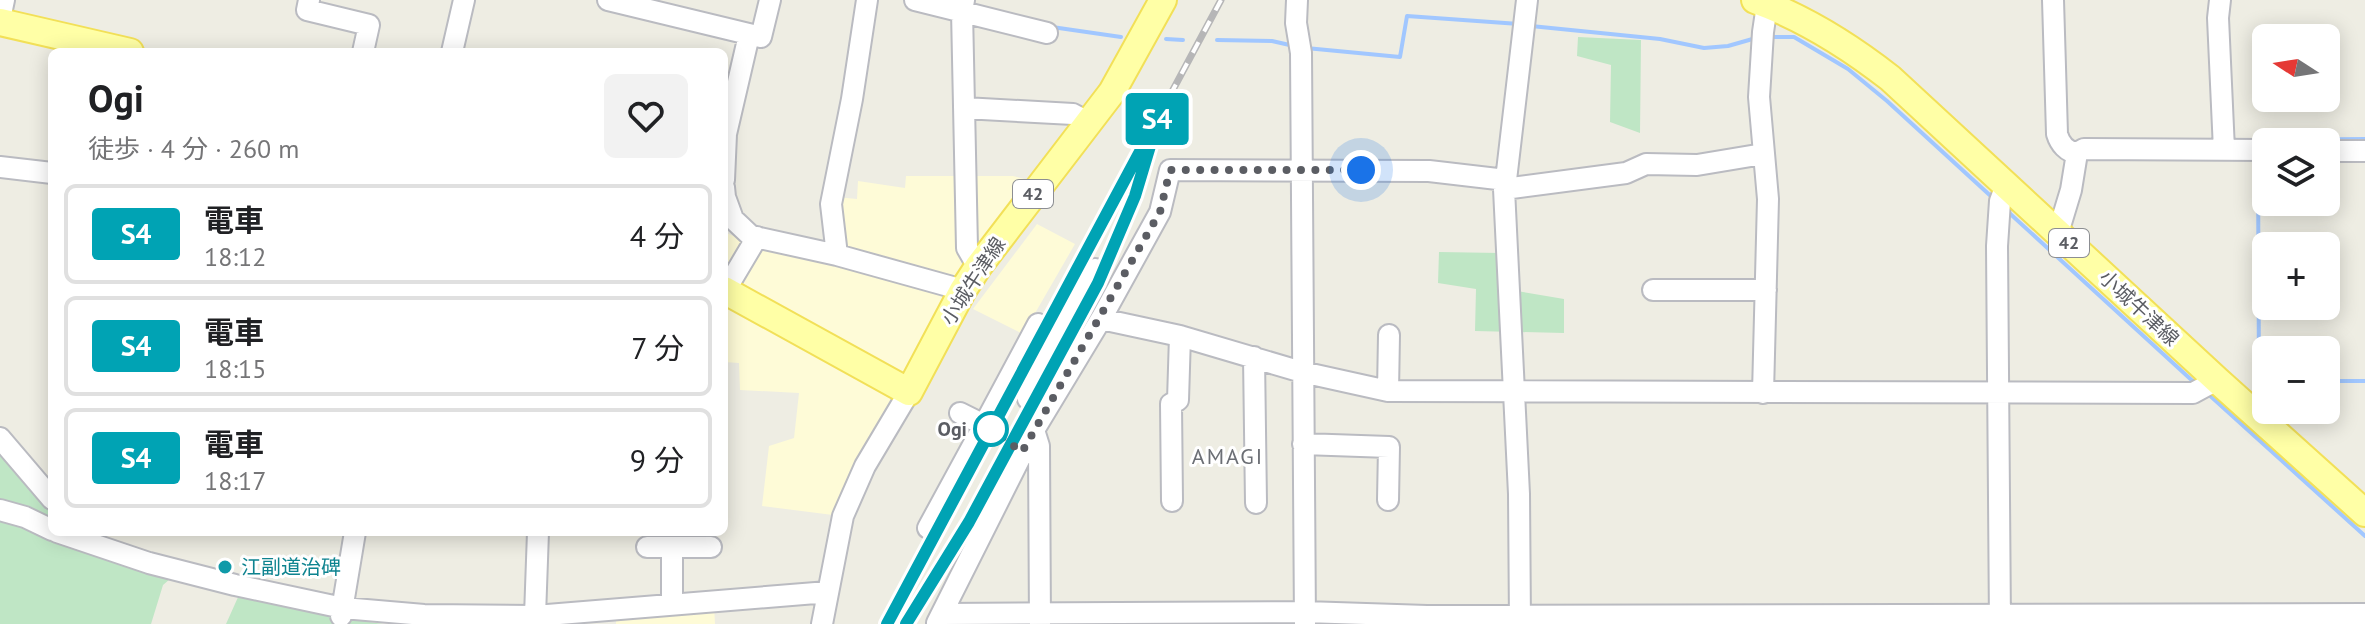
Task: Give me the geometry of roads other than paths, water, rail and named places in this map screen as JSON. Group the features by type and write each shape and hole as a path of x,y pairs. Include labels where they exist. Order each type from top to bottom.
{"main road":[{"name":"小城牛津線","path":"909,392 963,290 1112,92 1163,0"},
{"name":"小城牛津線","path":"1760,2 1807,23 1890,78 2002,200 2058,233 2208,385 2365,513"},
{"path":"0,20 114,48"},
{"path":"728,293 909,392"}],"street":[{"path":"0,20 4,0"},
{"path":"309,0 307,10 369,25 364,48"},
{"path":"453,48 464,0"},
{"path":"608,0 761,37 770,0"},
{"path":"837,255 831,204 852,99 867,0"},
{"path":"1297,0 1305,618"},
{"path":"2053,0 2057,134 2060,142 2071,152 2084,149 2252,150"},
{"path":"2220,0 2218,18 2224,150"},
{"path":"921,1 963,4 1047,33"},
{"path":"1760,2 1759,97 1768,199 1763,393"},
{"path":"963,4 967,248 978,267"},
{"path":"1520,619 1519,494 1505,184 1524,16"},
{"path":"728,125 749,35"},
{"path":"964,108 1073,114 1088,122"},
{"path":"2340,151 2365,151"},
{"path":"2058,233 2071,190 2077,153"},
{"path":"1763,154 1697,165 1646,164 1626,173 1505,184 1429,171 1170,170 1160,212 1101,319 1034,430 939,619 2000,619 2365,614"},
{"path":"0,167 48,173"},
{"path":"2000,619 2002,200"},
{"path":"728,205 733,219 751,236 837,255 963,290"},
{"path":"728,286 757,237"},
{"path":"928,528 1014,362 1052,327 1095,269"},
{"path":"1653,290 1766,290"},
{"path":"1101,319 1180,336 1302,372 1388,391 2193,393 2208,385"},
{"path":"1028,399 1052,327"},
{"path":"1388,391 1389,335"},
{"path":"1172,501 1171,404 1178,400 1180,336"},
{"path":"1254,357 1256,503"},
{"path":"822,624 843,516 854,488 909,392"},
{"path":"960,413 982,424"},
{"path":"1034,430 1039,446 1040,619"},
{"path":"0,438 48,494"},
{"path":"1303,444 1389,447 1388,500"},
{"path":"0,510 48,528"},
{"path":"76,536 99,548 177,571 342,612 535,620 672,604 828,592"},
{"path":"342,612 354,536"},
{"path":"535,620 538,536"},
{"path":"647,547 711,547"},
{"path":"672,547 672,604"}],"waterway":[{"path":"1306,48 1400,57 1407,16 1519,24"},
{"path":"1531,26 1660,39 1704,48 1728,46 1756,38"},
{"path":"1052,27 1121,37"},
{"path":"1769,37 1794,37 1848,69 1994,199"},
{"path":"1166,39 1183,40"},
{"path":"1217,40 1272,41 1294,46"},
{"path":"2340,139 2365,139"},
{"path":"2006,210 2197,385"},
{"path":"2258,216 2259,336"},
{"path":"2340,381 2365,381"},
{"path":"2207,393 2365,536"}],"railway":[{"path":"887,624 1221,0"},
{"path":"906,624 969,522 1098,283 1135,196 1147,155"}],"train":[{"name":"S4","path":"887,624 1159,116 1135,196 1098,283 969,522 906,624"}],"place":[{"name":"Ogi","path":"991,429"},
{"name":"江副道治碑","path":"225,567"}],"district":[{"name":"AMAGI","path":"1228,456"}]}
